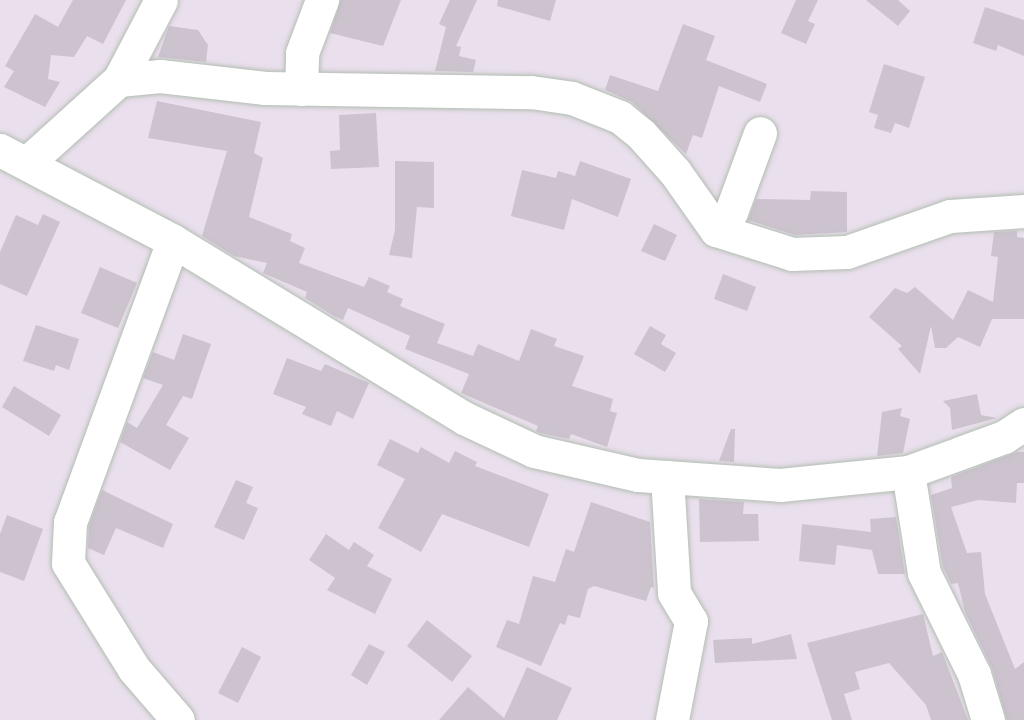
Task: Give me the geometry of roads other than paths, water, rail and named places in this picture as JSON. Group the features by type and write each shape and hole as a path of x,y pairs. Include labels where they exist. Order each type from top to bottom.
{"street":[{"path":"161,0 119,80 13,156 173,241 475,423 534,451 667,477 780,485 908,472 1004,437 1024,424"},
{"path":"301,89 302,53 322,0"},
{"path":"119,80 160,76 301,89 531,92 572,98 620,117 641,134 716,230 792,254 847,252 950,216 1024,211"},
{"path":"716,230 731,212 760,133"},
{"path":"173,241 70,522 68,563 134,668 178,720"},
{"path":"908,472 924,573 975,674 988,720"},
{"path":"667,477 674,593 691,621 672,720"}]}
